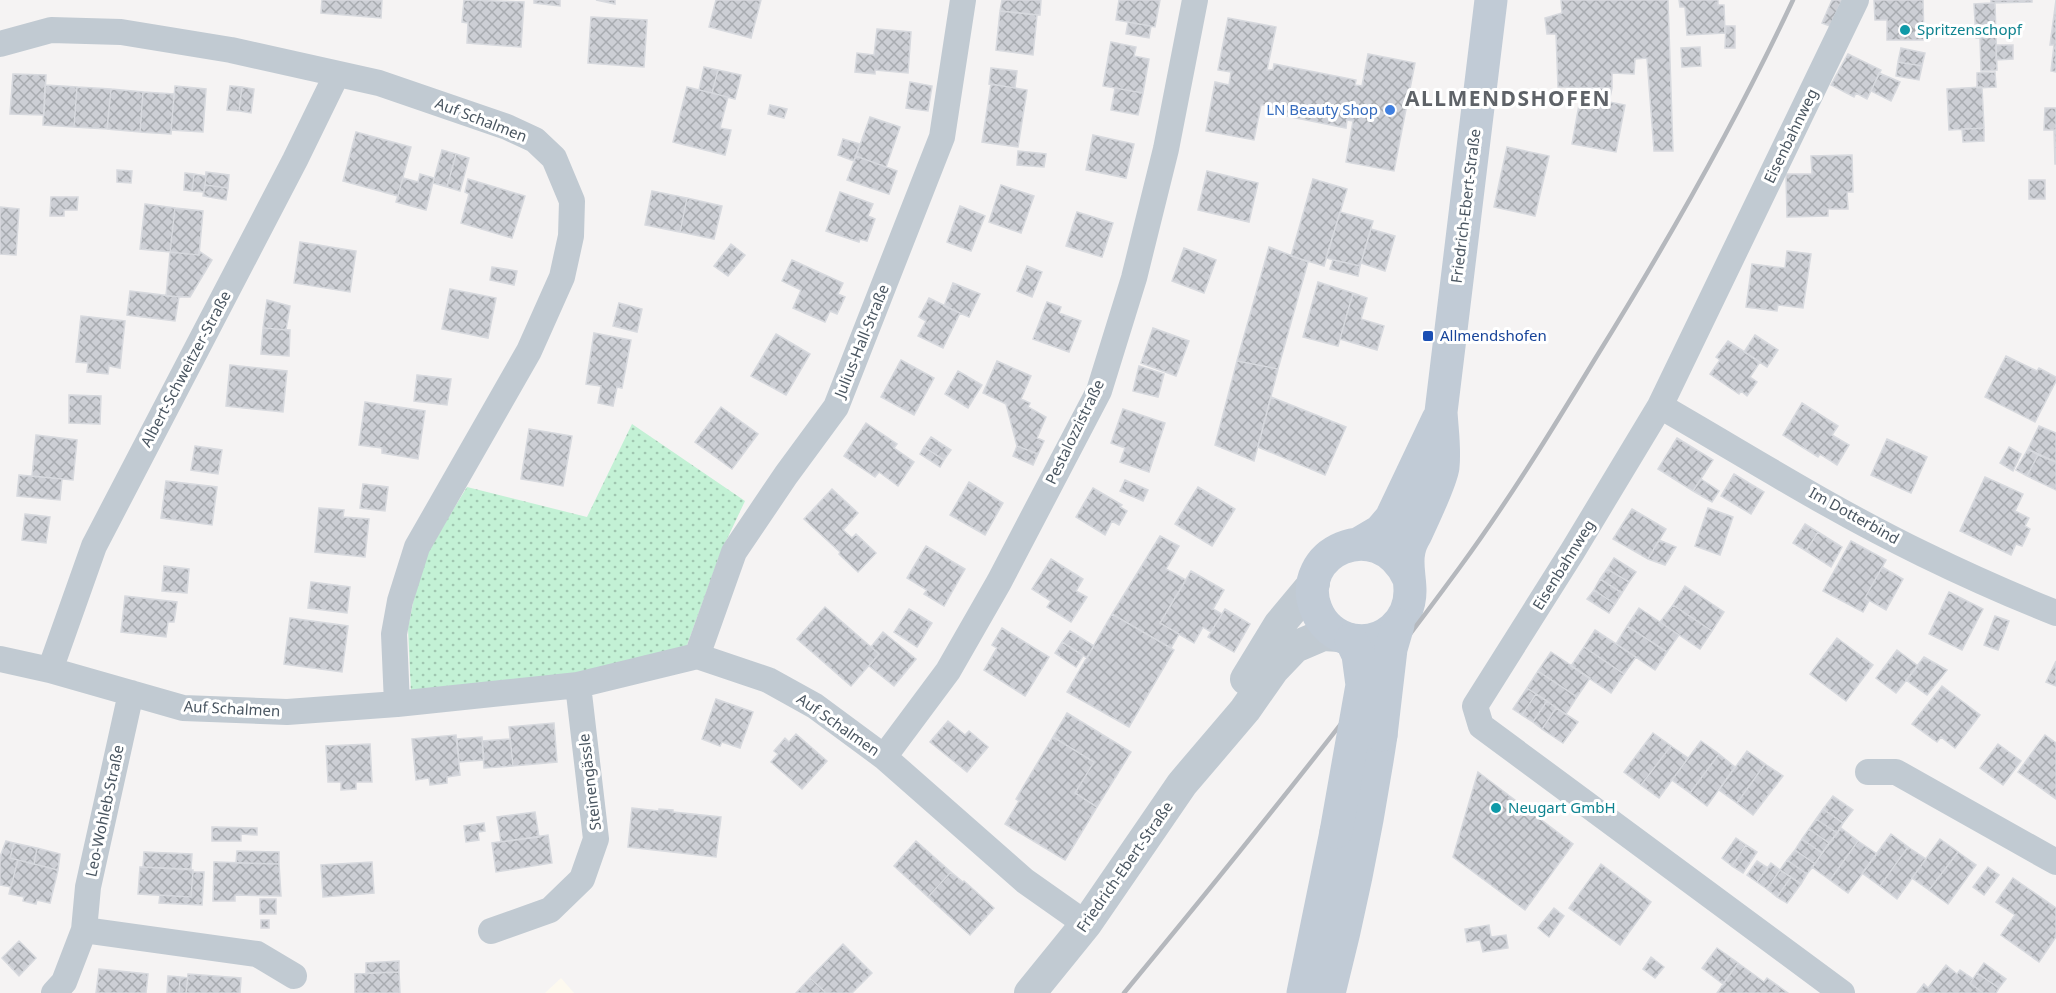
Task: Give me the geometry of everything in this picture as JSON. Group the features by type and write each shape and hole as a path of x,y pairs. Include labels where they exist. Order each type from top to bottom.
{"main road":[{"name":"Friedrich-Ebert-Straße","path":"1346,638 1364,641 1377,639 1398,625 1409,602 1410,590 1405,572 1409,550 1443,468 1441,412 1491,0"},
{"name":"Friedrich-Ebert-Straße","path":"1314,583 1325,560 1340,549 1359,544 1380,531 1391,518 1441,412"},
{"path":"1359,544 1383,549 1394,556 1405,572"},
{"path":"1303,993 1336,832 1362,685 1359,655 1346,638 1329,629 1321,619 1315,608 1314,583"},
{"path":"1329,993 1360,851 1381,735 1391,649 1398,625"}],"street":[{"name":"Julius-Hall-Straße","path":"697,656 734,552 836,407 942,137 963,0"},
{"name":"Pestalozzistraße","path":"884,757 948,671 999,582 1099,391 1134,278 1166,149 1195,0"},
{"name":"Eisenbahnweg","path":"1842,993 1481,726 1475,706 1660,406 1856,0"},
{"name":"Auf Schalmen","path":"0,44 51,30 121,32 231,50 379,83 507,127 535,140 554,158 572,201 571,236 562,277 534,340 417,547 400,601 394,634 397,704"},
{"name":"Albert-Schweitzer-Straße","path":"50,670 94,546 337,74"},
{"name":"Im Dotterbind","path":"1660,406 1921,553 2056,613"},
{"name":"Friedrich-Ebert-Straße","path":"1219,740 1234,698 1279,625 1314,583"},
{"name":"Friedrich-Ebert-Straße","path":"1030,993 1086,924 1182,784 1245,710 1273,670 1295,646 1323,635 1346,638"},
{"name":"Auf Schalmen","path":"0,659 50,670 183,708 287,712 397,704 578,685 697,656 768,680 815,706 884,757 1026,881 1086,924"},
{"name":"Steinengässle","path":"492,931 550,910 582,879 596,839 578,685"},
{"name":"Leo-Wohleb-Straße","path":"54,993 64,982 84,930 88,887 131,693"},
{"path":"1868,772 1896,772 2056,862"},
{"path":"84,930 257,954 294,976"}],"shaded area":[{"path":"561,978 574,993 545,993"}],"green space":[{"path":"632,424 745,501 720,554 686,648 576,675 411,693 408,628 414,598 429,549 467,487 587,517"}],"building":[{"path":"322,0 382,0 381,18 321,13"},
{"path":"464,0 524,2 521,47 467,43 468,23 462,22"},
{"path":"534,0 560,0 560,6 534,3"},
{"path":"596,0 615,0 615,4"},
{"path":"716,0 761,0 751,38 709,27"},
{"path":"1002,0 1041,0 1040,15 1000,11"},
{"path":"1119,0 1160,0 1155,27 1116,20"},
{"path":"1561,0 1668,0 1673,151 1654,151 1647,58 1635,59 1634,74 1612,73 1612,88 1558,87 1556,34 1547,34 1545,18 1562,13"},
{"path":"1679,0 1718,0 1718,5 1724,5 1725,33 1687,35 1685,7 1680,7"},
{"path":"1832,0 1842,0 1830,26 1822,23"},
{"name":"Spritzenschopf","path":"1874,0 1923,0 1924,40 1887,40 1887,20 1875,20"},
{"path":"1991,0 2032,0 2032,2 1991,3"},
{"path":"2056,0 2056,72 2051,71 2054,45 2050,45"},
{"path":"1995,3 1996,37 1976,38 1974,4"},
{"path":"1000,11 1037,15 1033,55 996,50"},
{"path":"591,17 647,20 644,67 588,63"},
{"path":"1228,18 1276,27 1267,70 1273,70 1274,64 1356,80 1355,85 1362,86 1368,54 1415,63 1394,171 1346,162 1353,121 1347,120 1346,128 1266,112 1267,105 1261,105 1254,140 1206,131 1215,82 1229,85 1231,72 1218,70"},
{"path":"1128,22 1151,26 1149,38 1126,34"},
{"path":"1726,26 1735,26 1735,48 1725,48"},
{"path":"877,29 911,32 908,73 875,70 875,74 855,72 857,53 874,55"},
{"path":"1996,37 1997,70 1981,71 1980,38"},
{"path":"1111,42 1136,47 1134,56 1149,59 1143,93 1103,86"},
{"path":"1996,45 2013,45 2013,59 1996,60"},
{"path":"1700,47 1701,66 1682,67 1681,48"},
{"path":"1901,48 1925,53 1922,66 1898,62"},
{"path":"1848,54 1881,70 1867,99 1856,93 1854,97 1831,85"},
{"path":"1898,62 1922,66 1919,80 1896,76"},
{"path":"704,67 718,70 712,93 699,90"},
{"path":"991,68 1017,71 1015,88 989,84"},
{"path":"718,70 741,75 735,99 712,93"},
{"path":"1995,72 1996,87 1977,88 1977,73"},
{"path":"1879,73 1900,82 1891,101 1871,91"},
{"path":"13,74 46,75 44,115 10,114"},
{"path":"910,82 932,86 928,111 906,108"},
{"path":"991,84 1027,90 1018,147 982,142"},
{"path":"45,85 77,87 74,127 43,125"},
{"path":"175,86 206,89 203,132 171,130"},
{"path":"230,86 242,87 239,111 227,110"},
{"path":"77,87 111,89 107,129 74,127"},
{"path":"242,87 254,89 251,113 239,111"},
{"path":"687,87 728,97 720,128 731,130 725,155 673,142"},
{"path":"1982,87 1984,128 1949,130 1947,89"},
{"path":"1115,88 1143,93 1138,115 1111,110"},
{"path":"1582,88 1612,88 1609,102 1625,105 1616,152 1572,144"},
{"path":"111,89 143,92 140,132 107,129"},
{"path":"143,92 174,94 171,134 140,132"},
{"path":"770,105 787,109 784,118 768,114"},
{"path":"2045,108 2056,108 2056,130 2044,130"},
{"path":"870,117 900,127 886,167 856,156"},
{"path":"1984,128 1984,141 1963,142 1962,129"},
{"path":"2054,130 2056,130 2056,164 2055,164"},
{"path":"356,132 411,147 398,196 343,181"},
{"path":"1093,135 1134,144 1126,178 1086,170"},
{"path":"843,139 860,144 854,161 838,155"},
{"path":"1507,147 1549,156 1535,216 1494,207"},
{"path":"442,150 456,154 447,187 433,183"},
{"path":"1018,151 1046,154 1044,167 1017,165"},
{"path":"456,154 469,158 460,191 447,187"},
{"path":"1852,155 1853,192 1847,192 1848,209 1828,209 1828,216 1787,217 1786,174 1812,174 1811,156"},
{"path":"856,156 897,171 889,194 847,180"},
{"path":"117,170 132,171 131,183 117,182"},
{"path":"1207,171 1258,183 1249,222 1198,210"},
{"path":"206,172 229,175 228,188 205,185"},
{"path":"185,173 194,174 192,191 184,190"},
{"path":"194,174 206,176 204,192 192,191"},
{"path":"420,174 434,178 426,210 396,202 403,178 418,182"},
{"path":"468,179 525,196 512,238 461,223 469,194 465,192"},
{"path":"1313,179 1347,189 1324,266 1291,256"},
{"path":"2029,180 2045,180 2045,199 2029,199"},
{"path":"205,185 228,188 226,200 203,196"},
{"path":"1001,185 1034,196 1021,233 989,222"},
{"path":"652,191 687,198 680,232 645,225"},
{"path":"840,192 873,204 868,216 875,219 867,241 860,239 859,242 826,231"},
{"path":"51,197 78,197 77,210 64,210 64,216 50,216"},
{"path":"687,198 722,206 714,239 680,232"},
{"path":"145,204 175,208 170,252 140,249"},
{"path":"960,206 985,216 971,251 947,242"},
{"path":"0,207 19,209 16,255 0,254"},
{"path":"175,208 203,211 199,255 170,252"},
{"path":"1077,212 1113,223 1102,257 1066,246"},
{"path":"1340,212 1373,221 1360,266 1326,258"},
{"path":"1371,229 1395,236 1385,271 1361,263"},
{"path":"300,242 356,251 350,292 294,283"},
{"path":"731,244 745,255 728,276 714,266"},
{"path":"1269,247 1308,262 1278,369 1237,361"},
{"path":"1184,248 1216,260 1204,293 1172,281"},
{"path":"199,251 212,260 190,297 166,296 170,252 199,255"},
{"path":"1787,251 1811,254 1803,308 1778,305 1777,311 1746,307 1752,264 1785,268"},
{"path":"792,260 843,283 838,294 845,297 837,314 830,311 825,322 793,308 801,290 782,281"},
{"path":"1333,260 1360,266 1358,276 1330,269"},
{"path":"1027,266 1042,272 1032,297 1017,291"},
{"path":"492,267 517,271 514,285 490,280"},
{"path":"1318,282 1353,293 1338,346 1303,337"},
{"path":"953,283 980,294 969,317 944,306"},
{"path":"450,289 496,298 488,338 442,329"},
{"path":"130,291 179,297 175,321 127,315"},
{"path":"1353,293 1367,298 1361,319 1384,326 1377,350 1340,339"},
{"path":"929,298 960,313 943,348 918,336 926,321 919,317"},
{"path":"267,300 290,306 286,330 263,328"},
{"path":"1047,302 1061,307 1059,313 1081,321 1069,352 1033,339"},
{"path":"619,303 642,309 637,332 613,326"},
{"path":"81,316 125,321 120,368 109,366 108,374 87,372 88,363 76,362"},
{"path":"263,328 290,330 289,356 261,354"},
{"path":"1153,328 1189,341 1176,376 1141,363"},
{"path":"594,333 631,340 622,388 617,387 613,406 598,403 601,386 586,384"},
{"path":"776,334 810,354 786,395 751,376"},
{"path":"1755,335 1778,350 1767,367 1744,352"},
{"path":"1728,341 1760,362 1750,377 1757,382 1747,396 1741,391 1739,394 1710,374 1720,360 1716,357"},
{"path":"2006,356 2037,371 2039,368 2056,377 2035,422 1985,397"},
{"path":"901,360 934,378 914,415 881,397"},
{"path":"997,361 1031,376 1021,399 1030,403 1028,407 1046,417 1037,438 1044,441 1038,454 1017,446 1006,404 983,393"},
{"path":"1237,361 1278,369 1254,461 1215,445"},
{"path":"230,365 287,371 283,412 226,406"},
{"path":"1139,366 1164,374 1158,397 1133,391"},
{"path":"958,371 982,385 968,408 945,394"},
{"path":"417,375 451,379 447,405 414,401"},
{"path":"69,395 101,396 100,424 69,423"},
{"path":"1271,397 1346,427 1325,475 1258,447"},
{"path":"365,402 425,411 418,459 382,453 382,448 359,445"},
{"path":"1802,403 1838,426 1832,435 1849,445 1837,465 1820,454 1818,457 1783,435"},
{"path":"721,407 758,434 732,469 695,442"},
{"path":"1123,409 1165,423 1149,472 1120,462 1125,448 1111,443"},
{"path":"866,423 897,444 894,448 914,462 898,486 879,472 875,477 844,456"},
{"path":"2039,426 2056,433 2056,462 2028,449"},
{"path":"529,429 572,436 563,486 521,479"},
{"path":"36,435 77,440 73,480 32,476"},
{"path":"931,437 951,450 944,460 924,447"},
{"path":"1677,438 1713,460 1693,491 1658,469"},
{"path":"1887,439 1927,457 1911,493 1871,475"},
{"path":"195,446 222,450 218,474 191,470"},
{"path":"1017,446 1038,454 1033,465 1013,456"},
{"path":"924,447 944,460 940,467 920,454"},
{"path":"2009,447 2021,454 2013,471 2000,463"},
{"path":"2028,449 2038,455 2027,476 2016,470"},
{"path":"2038,455 2056,462 2056,490 2027,476"},
{"path":"1734,474 1764,492 1751,514 1721,496"},
{"path":"19,475 62,479 60,500 17,496"},
{"path":"1985,477 2023,494 2015,511 2029,518 2025,526 2030,529 2022,546 2016,544 2011,555 1960,531"},
{"path":"1701,479 1719,491 1712,502 1693,491"},
{"path":"1125,480 1148,490 1143,501 1120,491"},
{"path":"166,481 217,487 212,525 161,518"},
{"path":"969,482 1003,503 985,535 950,515"},
{"path":"363,484 388,487 385,511 360,508"},
{"path":"1198,487 1235,509 1212,546 1175,524"},
{"path":"1093,488 1122,505 1120,507 1127,511 1119,525 1112,521 1105,535 1076,517"},
{"path":"832,489 858,513 843,530 852,538 856,534 876,553 858,572 804,519"},
{"path":"319,508 344,510 343,517 369,519 365,557 315,552"},
{"path":"1708,508 1733,517 1720,555 1695,546"},
{"path":"1632,509 1666,529 1648,559 1613,539"},
{"path":"25,514 50,517 46,543 22,540"},
{"path":"1805,524 1818,532 1806,551 1793,543"},
{"path":"1818,532 1842,547 1831,567 1806,551"},
{"path":"1160,536 1179,546 1166,569 1186,580 1160,623 1179,634 1171,648 1112,614"},
{"path":"1659,540 1676,547 1665,565 1648,559"},
{"path":"1851,541 1886,560 1865,598 1869,601 1863,612 1823,591"},
{"path":"926,546 965,569 944,606 924,594 927,590 907,578"},
{"path":"1614,558 1636,572 1629,582 1607,569"},
{"path":"1051,559 1083,579 1076,591 1087,597 1071,622 1047,607 1051,601 1032,589"},
{"path":"164,566 189,569 187,593 162,591"},
{"path":"1882,567 1903,579 1886,610 1865,598"},
{"path":"1607,569 1629,582 1622,593 1600,579"},
{"path":"1191,571 1224,590 1213,609 1222,614 1211,632 1203,627 1194,643 1160,623"},
{"path":"1600,579 1622,593 1615,604 1594,590"},
{"path":"311,582 350,587 347,613 308,608"},
{"path":"1685,586 1724,612 1712,631 1673,605"},
{"path":"1594,590 1615,604 1609,613 1587,599"},
{"path":"1949,592 1983,609 1962,650 1929,634"},
{"path":"125,596 177,602 174,622 168,622 166,637 121,632"},
{"path":"1673,605 1712,631 1700,649 1660,622"},
{"path":"825,607 879,654 851,686 797,639"},
{"path":"1639,608 1679,635 1667,652 1627,626"},
{"path":"909,609 932,623 917,647 894,632"},
{"path":"1225,609 1250,624 1234,652 1208,637"},
{"path":"1112,614 1174,650 1129,727 1067,692"},
{"path":"1995,616 2009,621 1998,650 1984,645"},
{"path":"290,618 348,626 342,672 284,664"},
{"path":"1627,626 1667,652 1655,670 1616,644"},
{"path":"1002,628 1049,657 1025,696 984,670 997,648 992,645"},
{"path":"1595,630 1636,657 1624,674 1584,647"},
{"path":"1070,631 1094,646 1087,658 1062,642"},
{"path":"883,632 916,659 894,686 869,666 879,654 871,647"},
{"path":"1837,638 1873,665 1846,701 1810,674"},
{"path":"1062,642 1083,656 1076,667 1055,653"},
{"path":"1584,647 1624,674 1611,693 1571,666"},
{"path":"1897,650 1918,666 1896,693 1876,678"},
{"path":"1551,652 1590,678 1577,697 1538,671"},
{"path":"1924,657 1947,670 1927,695 1906,680"},
{"path":"2056,661 2056,686 2046,682"},
{"path":"1538,671 1577,697 1566,714 1527,688"},
{"path":"1942,686 1980,715 1955,748 1941,737 1937,742 1912,724"},
{"path":"1527,688 1536,694 1522,715 1513,709"},
{"path":"1536,694 1547,701 1533,722 1522,715"},
{"path":"716,699 753,712 740,748 722,742 720,746 702,739"},
{"path":"1547,701 1556,708 1542,729 1533,722"},
{"path":"1556,708 1578,722 1563,743 1542,729"},
{"path":"1067,713 1131,752 1097,807 1075,793 1094,762 1053,737"},
{"path":"948,721 965,735 969,731 988,747 967,772 930,742"},
{"path":"554,723 557,762 513,766 509,727"},
{"path":"1653,733 1671,746 1641,785 1624,772"},
{"path":"796,734 827,761 802,789 771,762 778,754 774,751 785,738 789,742"},
{"path":"456,735 460,775 447,777 447,783 430,785 429,778 416,780 412,739"},
{"path":"2045,735 2056,743 2056,799 2018,772"},
{"path":"482,737 484,760 459,762 457,739"},
{"path":"1053,737 1094,762 1075,793 1097,807 1065,860 1005,824 1019,801 1016,799"},
{"path":"510,739 513,766 484,768 482,741"},
{"path":"1701,741 1719,754 1690,793 1672,780"},
{"path":"370,744 372,782 356,782 356,789 341,790 341,782 328,782 326,746"},
{"path":"1998,744 2021,761 2003,785 1980,768"},
{"path":"1671,746 1688,758 1659,798 1641,785"},
{"path":"1747,751 1765,764 1737,803 1719,790"},
{"path":"1719,754 1735,767 1707,806 1690,793"},
{"path":"1765,764 1783,776 1753,815 1737,803"},
{"name":"Neugart GmbH","path":"1478,772 1573,844 1525,910 1453,857"},
{"path":"1833,796 1853,810 1843,823 1823,809"},
{"path":"632,808 673,810 673,812 721,817 716,857 628,847"},
{"path":"1823,809 1843,823 1837,833 1816,819"},
{"path":"535,812 539,837 501,842 497,817"},
{"path":"1816,819 1837,833 1829,843 1809,829"},
{"path":"484,823 485,831 478,832 479,840 466,842 464,826"},
{"path":"212,827 257,828 257,835 241,834 241,841 212,841"},
{"path":"1841,828 1858,841 1830,880 1812,867"},
{"path":"1809,829 1829,843 1822,853 1802,839"},
{"path":"1891,834 1908,847 1880,886 1862,873"},
{"path":"548,835 552,863 496,872 492,843"},
{"path":"1736,838 1746,845 1732,866 1722,858"},
{"path":"1802,839 1822,853 1815,864 1795,850"},
{"path":"1940,839 1958,852 1929,890 1912,878"},
{"path":"6,841 14,843 10,858 18,860 11,887 0,885 0,857"},
{"path":"916,841 951,872 928,897 894,866"},
{"path":"1858,841 1877,854 1848,893 1830,880"},
{"path":"14,843 37,848 34,864 10,858"},
{"path":"1746,845 1757,852 1743,873 1732,866"},
{"path":"1908,847 1926,859 1897,899 1880,886"},
{"path":"37,848 60,854 58,870 34,864"},
{"path":"1795,850 1815,864 1807,874 1787,860"},
{"path":"237,851 279,852 279,864 236,863"},
{"path":"144,852 192,854 191,869 143,867"},
{"path":"1958,852 1976,865 1948,904 1929,890"},
{"path":"18,860 58,870 50,903 37,900 36,904 23,901 24,897 9,894"},
{"path":"1787,860 1807,874 1801,884 1780,870"},
{"path":"1757,861 1768,868 1757,882 1747,875"},
{"path":"214,862 279,864 281,896 235,895 235,901 213,901"},
{"path":"372,862 374,893 323,897 321,865"},
{"path":"1771,863 1780,870 1767,889 1757,882"},
{"path":"1601,864 1651,902 1620,945 1569,908"},
{"path":"140,867 193,870 191,897 138,894"},
{"path":"1988,867 1999,875 1984,895 1973,887"},
{"path":"1780,870 1791,877 1777,897 1767,889"},
{"path":"193,872 204,872 202,905 159,903 160,895 191,897"},
{"path":"951,872 994,908 970,935 928,897"},
{"path":"1791,877 1801,884 1787,903 1777,897"},
{"path":"2013,878 2056,908 2056,937 2039,962 2001,935 2015,915 1996,902"},
{"path":"260,899 276,899 276,914 260,914"},
{"path":"1554,908 1564,916 1549,937 1538,928"},
{"path":"261,920 269,920 269,928 261,928"},
{"path":"1489,925 1491,937 1506,935 1508,948 1483,952 1480,940 1467,942 1465,929"},
{"path":"19,941 36,958 19,976 2,958"},
{"path":"843,944 872,973 852,993 826,993 810,978"},
{"path":"1717,948 1738,963 1723,984 1702,968"},
{"path":"1651,957 1664,967 1655,978 1643,969"},
{"path":"399,961 399,972 366,973 366,963"},
{"path":"1738,963 1764,982 1767,978 1788,993 1717,993"},
{"path":"1984,963 2006,979 1999,988 1977,973"},
{"path":"1946,965 1957,974 1960,970 1973,979 1970,983 1983,993 1917,993 1924,984 1928,988"},
{"path":"99,969 148,974 146,993 96,993"},
{"path":"399,972 400,993 355,993 355,974"},
{"path":"1977,973 1999,988 1996,993 1983,993 1970,983"},
{"path":"188,974 241,978 240,993 186,993"},
{"path":"168,976 180,977 179,993 167,993"},
{"path":"180,977 188,978 186,993 179,993"},
{"path":"810,978 826,993 796,993"}],"railway":[{"path":"1124,993 1253,836 1337,729 1420,622 1496,516 1563,412 1674,227 1748,92 1793,0"}],"place":[{"name":"Spritzenschopf","path":"1905,30"},
{"name":"LN Beauty Shop","path":"1390,110"},
{"name":"Allmendshofen","path":"1428,336"},
{"name":"Neugart GmbH","path":"1496,808"}],"district":[{"name":"ALLMENDSHOFEN","path":"1508,99"}]}
